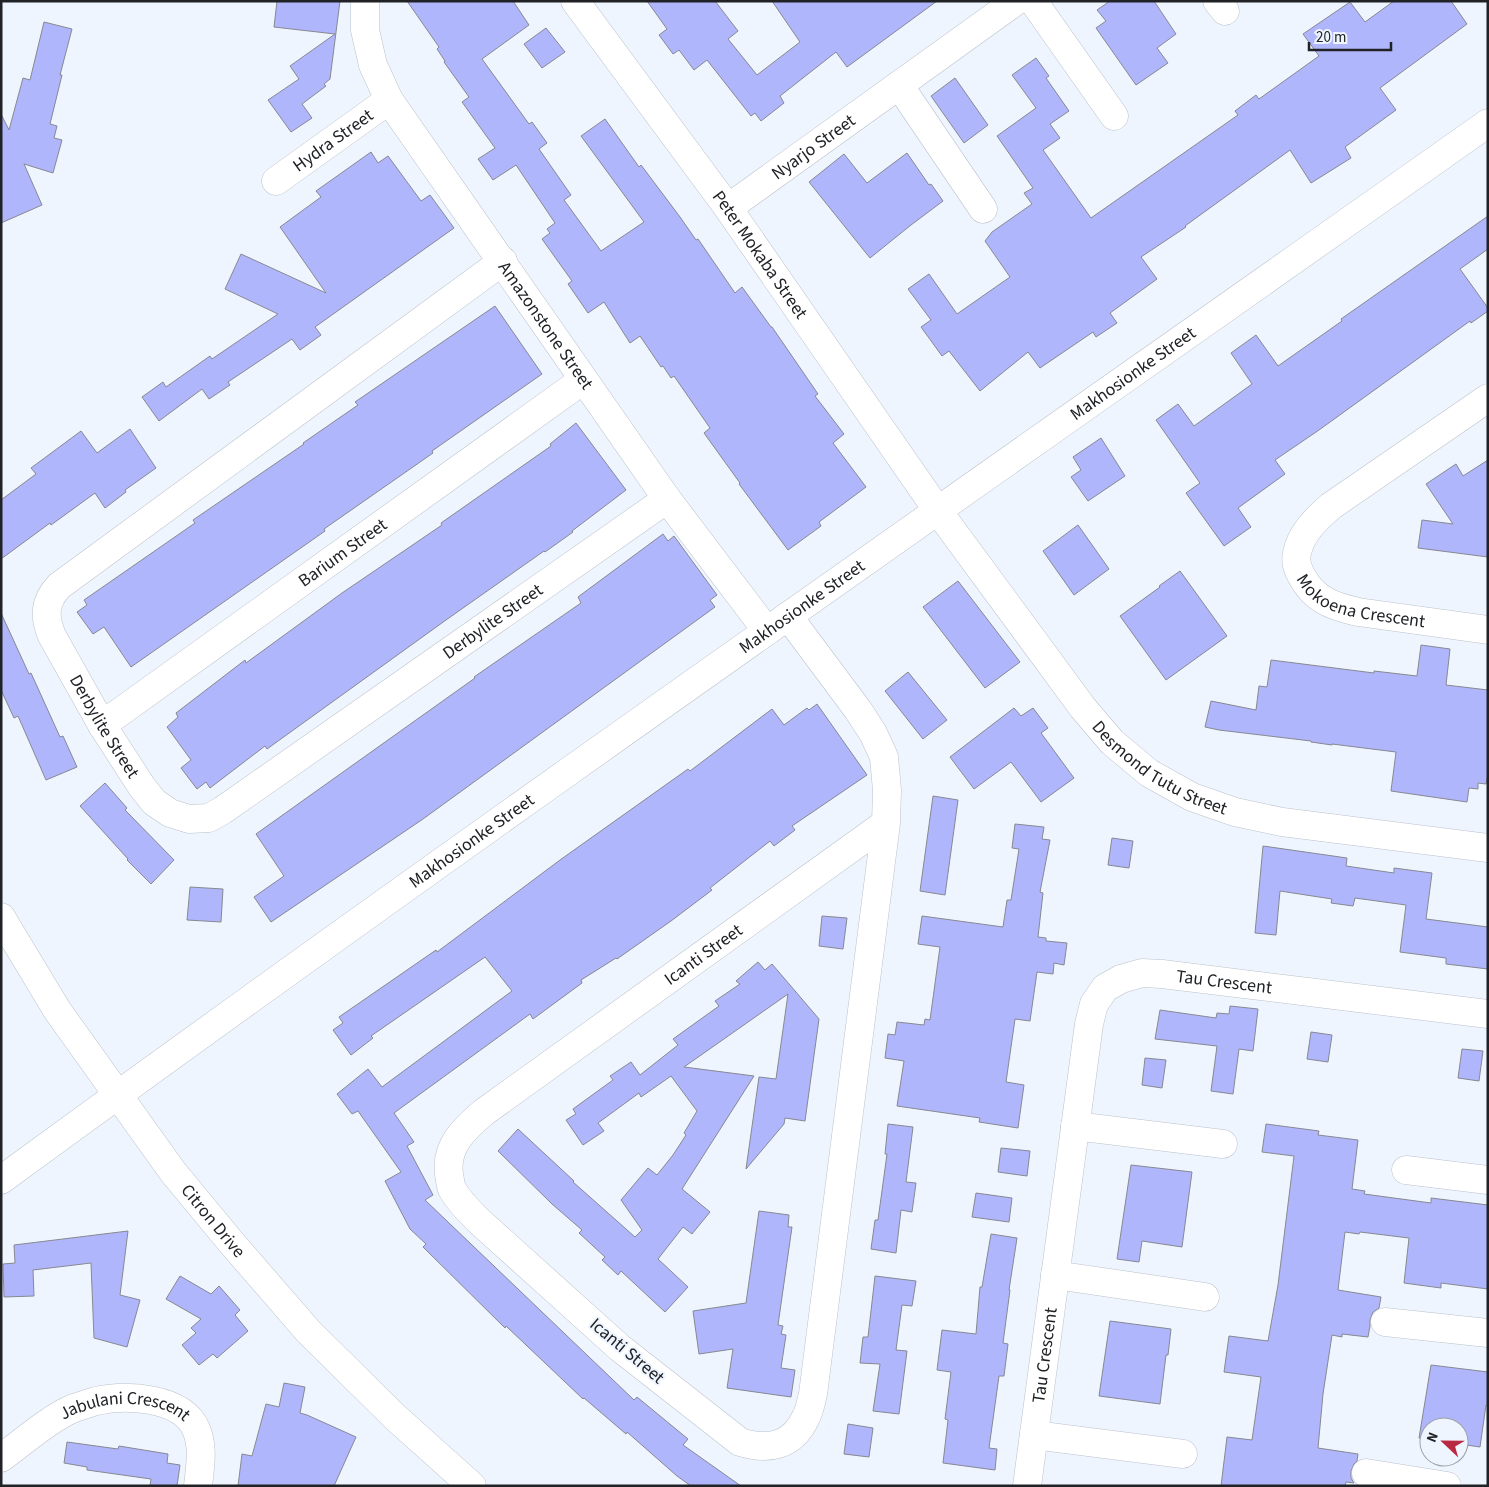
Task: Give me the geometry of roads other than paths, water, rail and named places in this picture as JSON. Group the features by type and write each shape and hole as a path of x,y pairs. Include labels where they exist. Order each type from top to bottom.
{"street":[{"name":"Amazonstone Street","path":"365,1 365,30 373,65 389,100 667,499 777,623"},
{"name":"Peter Mokaba Street","path":"575,1 728,208 938,511"},
{"name":"Nyarjo Street","path":"728,208 1016,1"},
{"path":"1033,1 1114,116"},
{"path":"899,85 983,209"},
{"name":"Hydra Street","path":"276,181 389,100"},
{"name":"Makhosionke Street","path":"1,1180 118,1094 777,623 1488,123"},
{"name":"Derbylite Street","path":"503,261 59,586 53,593 48,603 47,613 47,624 52,636 102,725 142,787 154,802 170,813 189,819 209,818 667,499"},
{"name":"Barium Street","path":"102,725 584,380"},
{"name":"Mokoena Crescent","path":"1488,398 1331,506 1316,519 1304,536 1297,553 1296,566 1306,584 1319,598 1338,607 1358,612 1488,630"},
{"name":"Desmond Tutu Street","path":"938,511 1083,708 1112,742 1149,773 1192,797 1244,814 1282,822 1488,848"},
{"name":"Icanti Street","path":"777,623 858,710 874,733 884,757 887,790 886,823 813,1394 807,1416 800,1429 783,1443 769,1447 754,1446 740,1442 620,1348 480,1222 462,1204 451,1187 448,1164 454,1142 469,1124 484,1112 886,823"},
{"name":"Citron Drive","path":"1,917 57,1010 173,1172 230,1242 308,1331 395,1417 472,1486"},
{"name":"Tau Crescent","path":"1027,1486 1089,1024 1094,1004 1105,988 1121,979 1142,973 1162,974 1488,1014"},
{"path":"1075,1126 1223,1144"},
{"path":"1406,1170 1488,1180"},
{"path":"1055,1276 1205,1297"},
{"path":"1385,1322 1488,1333"},
{"name":"Jabulani Crescent","path":"1,1458 50,1422 72,1409 97,1401 126,1398 148,1399 168,1404 188,1415 196,1429 201,1450 198,1486"},
{"path":"1034,1435 1183,1454"},
{"path":"1366,1473 1447,1486"}]}
